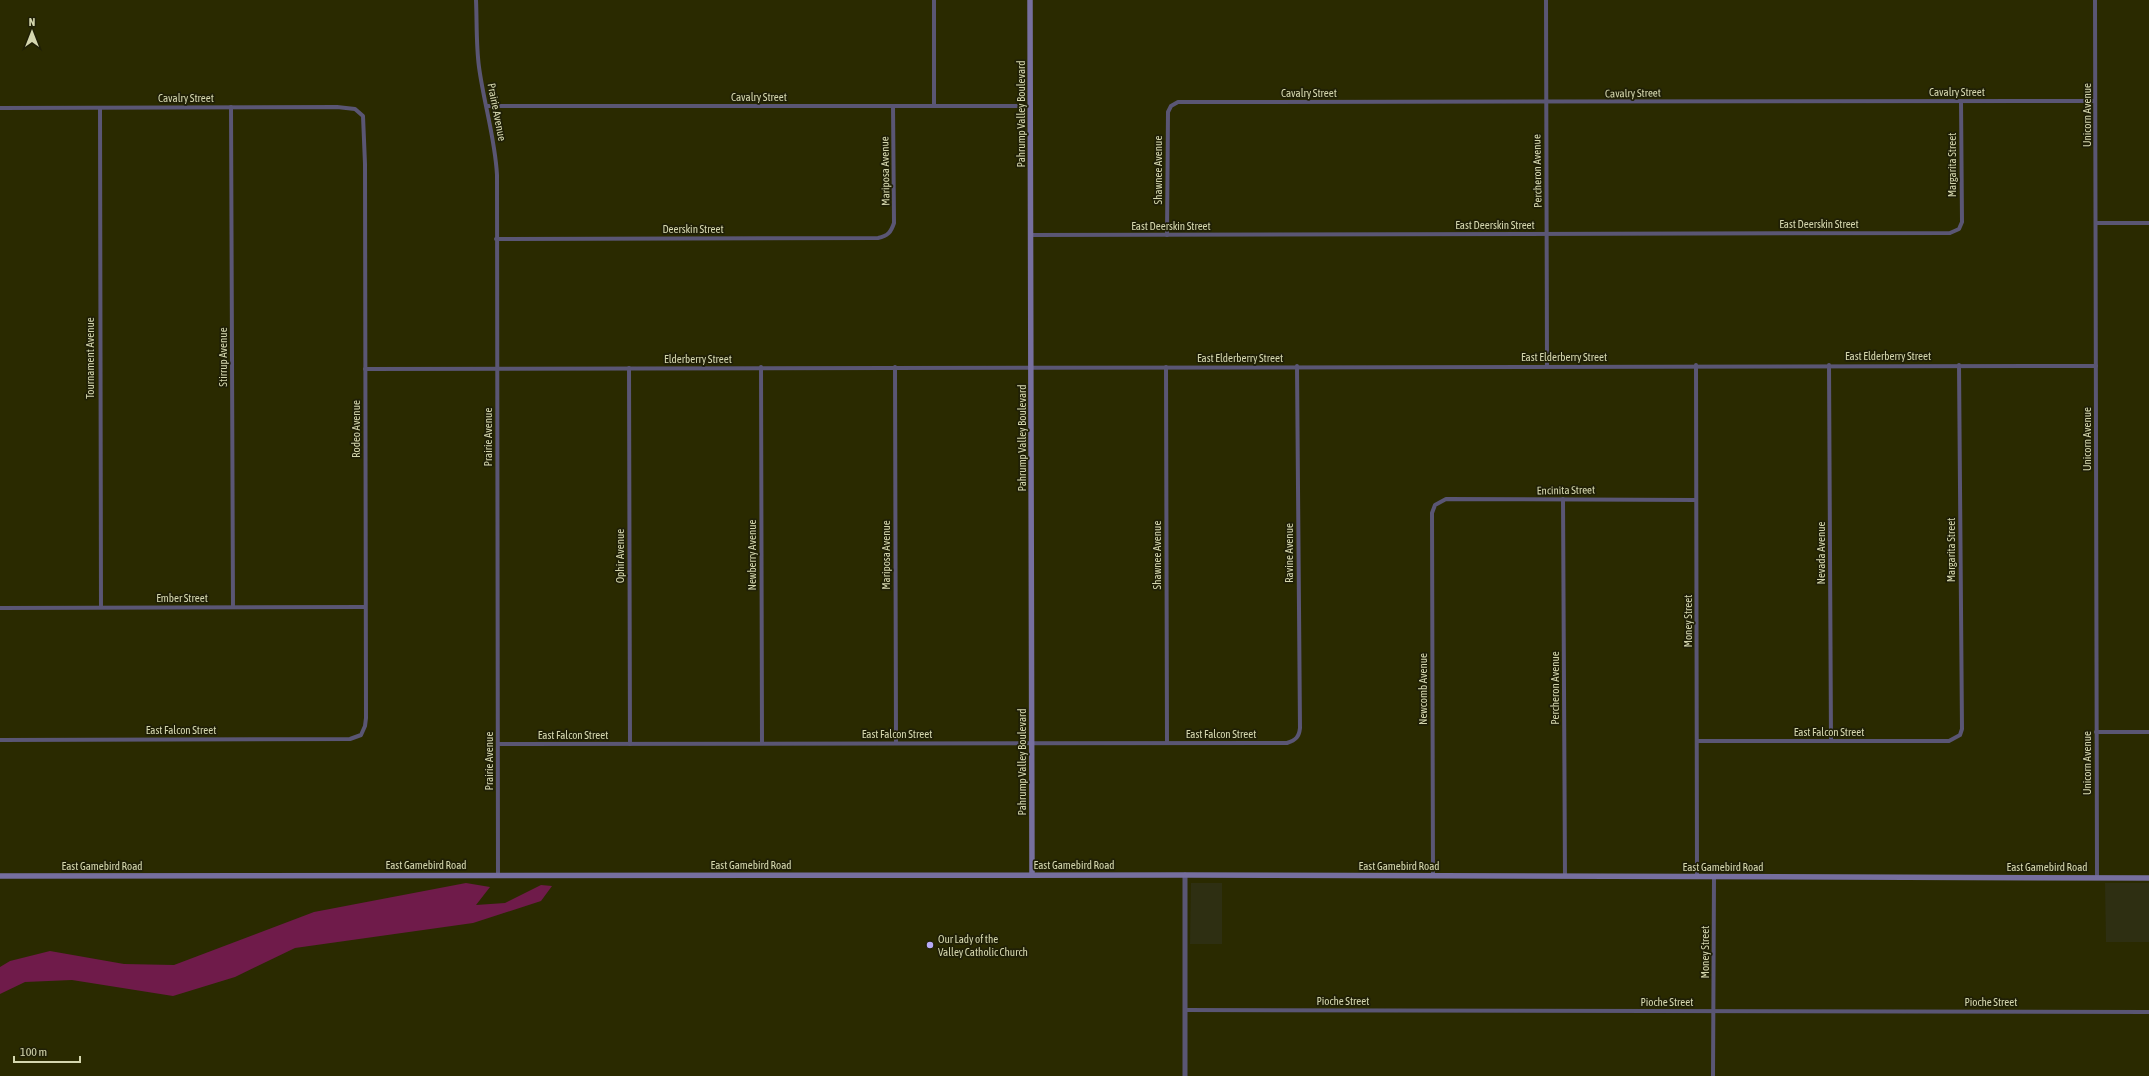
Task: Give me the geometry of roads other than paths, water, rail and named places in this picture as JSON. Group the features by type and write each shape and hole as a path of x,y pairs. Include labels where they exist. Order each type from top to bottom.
{"main road":[{"name":"Pahrump Valley Boulevard","path":"1030,0 1032,875"},
{"name":"East Gamebird Road","path":"0,876 1185,875 2149,878"}],"street":[{"name":"Prairie Avenue","path":"476,0 479,68 495,148 498,875"},
{"path":"934,0 934,106"},
{"name":"Percheron Avenue","path":"1546,0 1547,366"},
{"name":"Unicorn Avenue","path":"2095,0 2097,878"},
{"name":"Margarita Street","path":"1958,229 1962,222 1961,101"},
{"name":"Cavalry Street","path":"1171,106 1178,102 1546,103 2095,101"},
{"name":"Cavalry Street","path":"487,106 1031,106"},
{"name":"Mariposa Avenue","path":"889,234 894,223 895,216 893,106"},
{"name":"Shawnee Avenue","path":"1167,235 1167,128 1168,112 1171,106"},
{"name":"Stirrup Avenue","path":"231,107 233,607"},
{"name":"Cavalry Street","path":"0,108 349,107 360,112 364,123"},
{"name":"Tournament Avenue","path":"100,108 101,607"},
{"name":"Rodeo Avenue","path":"361,735 365,726 366,718 364,123"},
{"path":"2096,223 2149,223"},
{"name":"East Deerskin Street","path":"1031,235 1950,232 1958,229"},
{"name":"Deerskin Street","path":"496,239 878,238 889,234"},
{"name":"East Elderberry Street","path":"1032,367 1696,365 2096,366"},
{"name":"Money Street","path":"1696,365 1697,876"},
{"name":"Nevada Avenue","path":"1829,365 1831,741"},
{"name":"Margarita Street","path":"1959,365 1962,729 1960,735"},
{"name":"Ravine Avenue","path":"1296,739 1299,735 1300,728 1297,366"},
{"name":"Mariposa Avenue","path":"895,367 896,743"},
{"name":"Elderberry Street","path":"365,368 1032,367"},
{"name":"Shawnee Avenue","path":"1166,367 1167,743"},
{"name":"Ophir Avenue","path":"629,368 630,744"},
{"name":"Newberry Avenue","path":"761,368 762,743"},
{"name":"Encinita Street","path":"1437,503 1446,499 1696,500"},
{"name":"Percheron Avenue","path":"1563,499 1565,876"},
{"name":"Newcomb Avenue","path":"1432,876 1432,520 1434,507 1437,503"},
{"name":"Ember Street","path":"0,608 365,607"},
{"path":"2096,732 2149,732"},
{"name":"East Falcon Street","path":"0,740 350,739 361,735"},
{"name":"East Falcon Street","path":"1697,741 1949,741 1960,735"},
{"name":"East Falcon Street","path":"498,744 1288,743 1296,739"},
{"path":"1185,875 1185,1076"},
{"name":"Money Street","path":"1713,1076 1714,876"},
{"name":"Pioche Street","path":"1185,1010 2149,1012"}],"place":[{"name":"Our Lady of the Valley Catholic Church","path":"930,945"}]}
